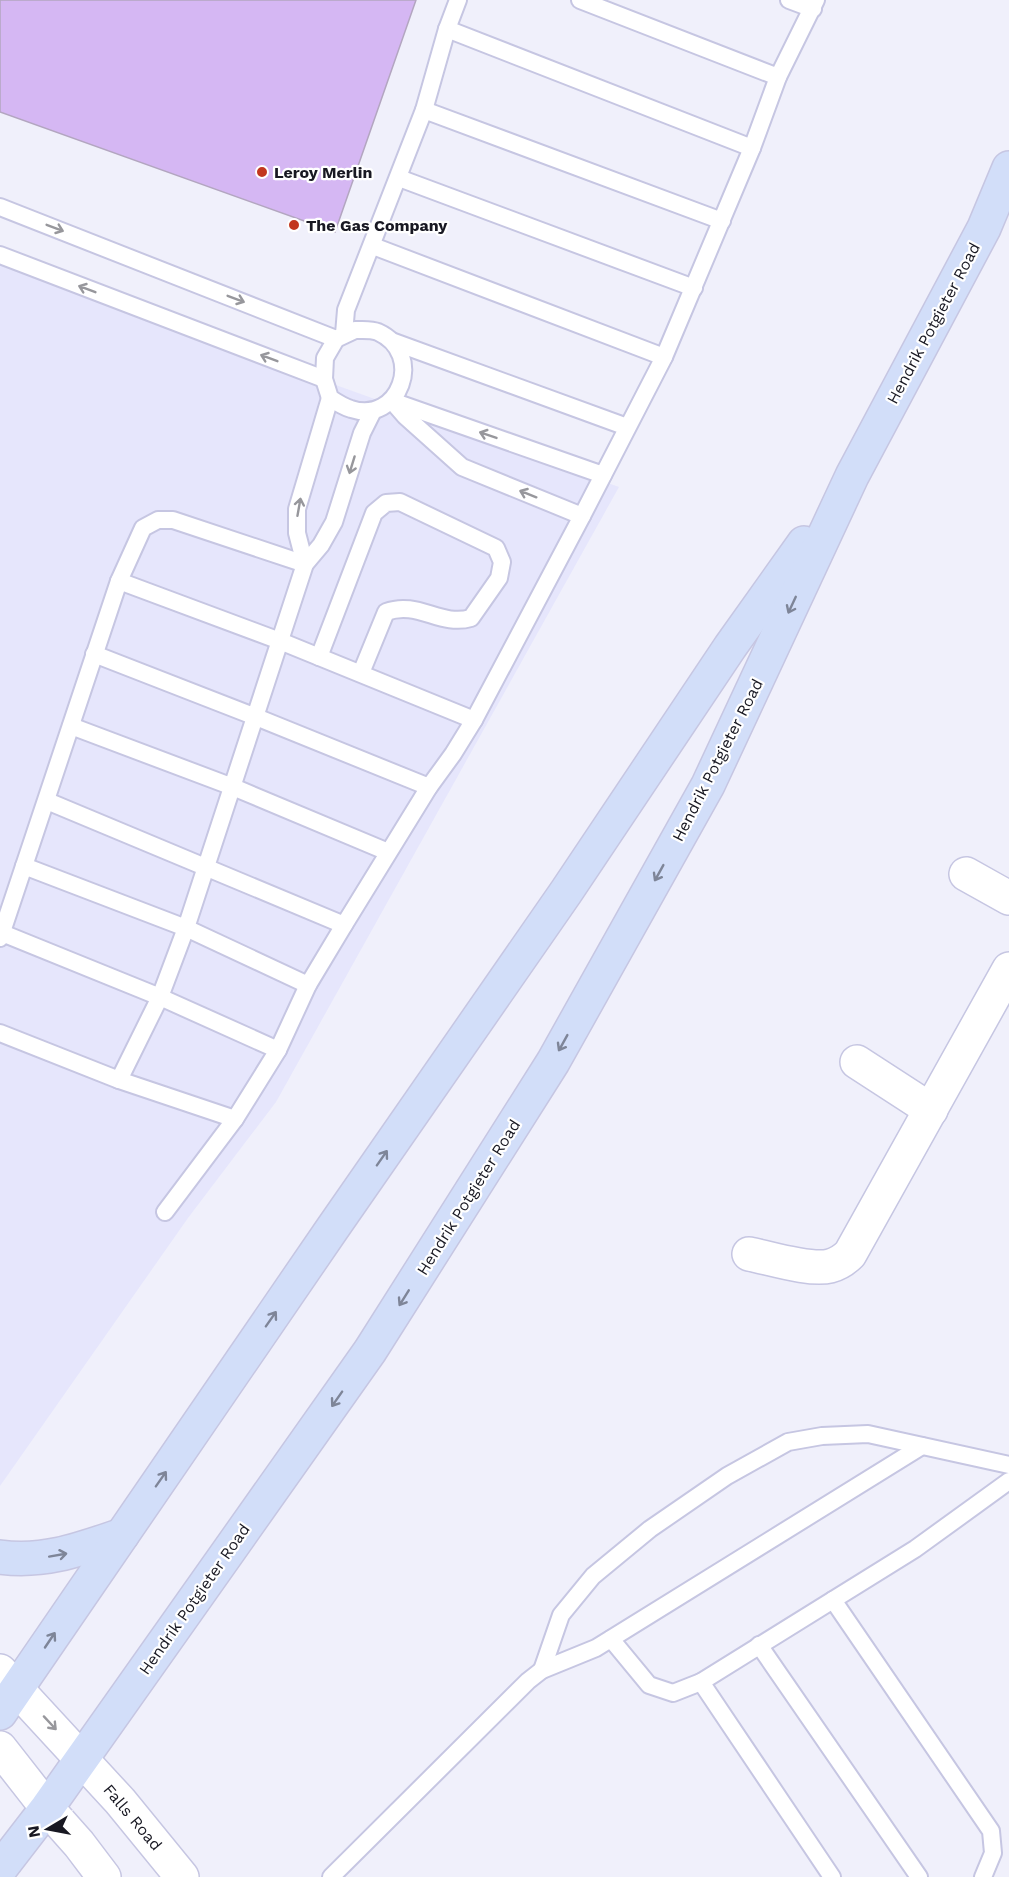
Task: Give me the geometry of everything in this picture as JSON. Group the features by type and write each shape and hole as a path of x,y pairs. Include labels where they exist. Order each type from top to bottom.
{"main road":[{"name":"Hendrik Potgieter Road","path":"0,1869 47,1808 370,1351 553,1062 708,785 852,476 984,228 1009,168"},
{"name":"Hendrik Potgieter Road","path":"6,1691 122,1535 567,892 730,647 852,476"},
{"path":"0,1557 16,1559 61,1556 122,1535"}],"street":[{"path":"966,874 1009,898"},
{"path":"749,1254 817,1268 842,1262 850,1254 1009,969"},
{"path":"857,1062 931,1110"},
{"name":"Falls Road","path":"6,1691 82,1758 182,1877"},
{"path":"0,1748 104,1877"}],"lane":[{"path":"305,564 297,533 297,509 330,398 324,379 325,358 340,336 346,310 399,178 424,110 447,29 458,0"},
{"path":"580,0 778,77"},
{"path":"165,1212 235,1119 278,1050 308,985 388,852 474,720 664,357 752,148 778,77 815,4 789,0"},
{"path":"447,29 752,148"},
{"path":"424,110 722,221"},
{"path":"399,178 694,288"},
{"path":"0,207 340,336 355,330 376,331 393,342 627,427"},
{"path":"373,246 664,357"},
{"path":"0,255 324,379"},
{"path":"119,1080 160,997 186,928 305,564 321,545 334,522 362,433 373,411 392,400 403,383 403,361 393,342"},
{"path":"330,398 351,409 373,411"},
{"path":"392,400 603,475"},
{"path":"392,400 405,416 462,467 582,516"},
{"path":"319,657 374,513 386,503 400,502 496,548 502,562 499,578 471,618 450,620 409,608 396,608 386,612 361,673"},
{"path":"278,1050 160,997 1,935 119,581 143,528 158,520 174,520 305,564"},
{"path":"119,581 361,673 474,720"},
{"path":"94,654 429,787"},
{"path":"70,726 233,787 388,852"},
{"path":"46,801 344,925"},
{"path":"24,866 186,928 308,985"},
{"path":"0,1033 119,1080 235,1119"},
{"path":"542,1670 561,1615 593,1576 650,1529 727,1476 788,1442 822,1436 868,1434 1009,1465"},
{"path":"331,1877 520,1688 542,1670 596,1648 922,1446"},
{"path":"611,1639 649,1685 673,1693 701,1682 915,1549 1009,1481"},
{"path":"833,1600 991,1831 993,1853 983,1877"},
{"path":"759,1645 919,1877"},
{"path":"701,1682 832,1877"}],"shaded area":[{"path":"0,264 619,487 276,1102 188,1218 0,1486"}],"building":[{"name":"Leroy Merlin","path":"0,0 416,0 335,232 0,112"}],"place":[{"name":"Leroy Merlin","path":"262,172"},
{"name":"The Gas Company","path":"294,225"}]}
